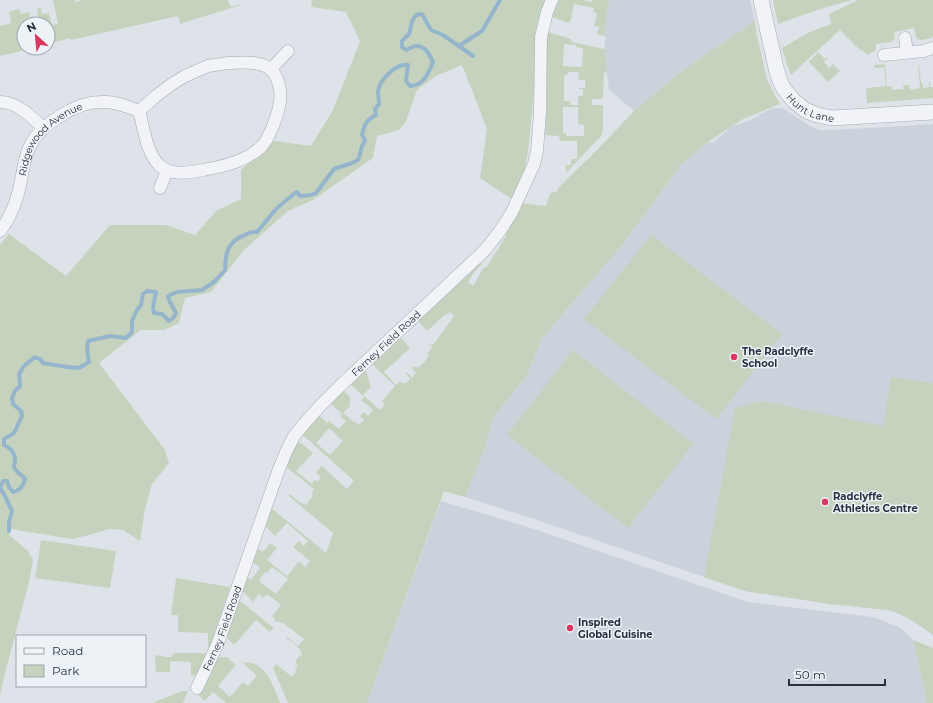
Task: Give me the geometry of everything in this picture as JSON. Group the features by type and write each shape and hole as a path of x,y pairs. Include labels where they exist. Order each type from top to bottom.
{"street":[{"name":"Ferney Field Road","path":"197,688 218,643 279,469 294,436 312,414 340,386 485,250 500,231 512,212 534,164 537,151 540,113 541,36 547,12 552,0"},
{"name":"Hunt Lane","path":"761,0 780,82 794,101 805,110 817,115 832,118 933,112"},
{"path":"905,38 907,52"},
{"path":"884,55 924,51 933,48"},
{"path":"271,69 288,51"},
{"path":"228,63 263,65 271,69 280,87 281,100 279,111 270,135 262,146 248,157 222,166 193,172 174,173 167,171 152,157 139,111 172,84 208,66 228,63"},
{"path":"0,102 9,103 22,109 43,128"},
{"name":"Ridgewood Avenue","path":"0,231 18,196 29,147 43,128 69,111 85,104 100,102 114,103 139,111"},
{"path":"160,188 167,171"}],"shaded area":[{"path":"609,0 750,0 755,21 680,72 634,111 609,90 604,49 606,37 604,36"},
{"name":"The Radclyffe School","path":"775,108 783,108 810,126 820,130 933,124 933,635 912,620 896,612 745,591 465,497 484,450 493,418 527,375 542,338 620,248 680,166 709,141 712,144 732,126 748,121 759,116 759,114"},
{"path":"441,501 528,527 748,602 873,617 901,628 913,640 927,703 367,703"}],"green space":[{"path":"53,0 75,0 76,2 83,0 228,0 230,7 241,4 180,24 178,16 71,40 71,38 56,42 56,24 58,24"},
{"path":"312,0 546,0 537,25 535,83 525,171 513,200 480,178 487,129 462,65 436,76 417,90 406,121 399,130 377,136 373,158 313,200 288,211 245,249 211,292 185,298 179,323 164,330 141,330 99,363 165,450 169,463 152,484 145,509 140,541 123,530 109,529 72,539 11,529 9,535 28,551 33,560 29,582 0,695 0,245 9,234 66,276 110,225 166,225 195,235 216,211 241,199 241,170 274,141 311,146 333,110 360,41 346,12 311,7"},
{"path":"557,0 584,0 592,2 592,0 609,0 604,36 597,34 599,27 594,26 597,13 593,12 594,8 574,4 570,22 568,23 552,16"},
{"path":"773,0 852,0 817,10 778,24"},
{"path":"858,0 933,0 933,37 920,40 916,37 914,28 894,32 895,39 891,42 876,44 876,50 868,55 862,50 861,51 840,30 791,75 782,48 808,33 831,24 829,14"},
{"path":"38,8 41,8 42,14 49,13 50,16 38,16 37,10"},
{"path":"19,9 21,14 29,12 30,16 16,16 16,52 0,56 0,26 11,23 9,12"},
{"path":"755,21 767,80 780,104 743,119 709,141 680,166 620,248 542,338 527,375 493,418 484,450 465,497 444,491 367,703 288,703 273,668 276,664 293,676 296,672 295,669 298,666 295,662 300,655 302,657 302,654 297,646 286,638 287,637 298,646 304,639 283,623 274,621 275,619 272,616 281,605 267,594 263,598 259,594 253,602 241,589 246,576 251,580 260,568 251,561 255,547 263,552 270,543 277,548 267,560 287,576 299,561 305,567 310,561 293,547 299,541 304,546 308,541 287,523 275,536 263,523 269,506 326,553 333,533 289,496 290,494 306,505 313,496 311,494 314,489 285,466 297,441 313,453 296,471 312,484 315,480 317,482 321,477 316,472 322,466 347,489 354,481 302,434 319,415 327,423 329,421 339,429 346,421 340,416 342,414 330,403 343,390 350,397 350,406 343,413 359,425 364,420 360,416 364,412 368,416 373,410 361,400 364,397 350,384 365,370 371,387 363,395 380,410 385,404 382,401 395,386 372,364 400,337 410,348 384,372 396,385 400,381 402,383 406,383 410,379 406,373 407,372 412,378 416,373 412,368 414,366 418,368 426,360 429,355 427,353 432,348 422,336 431,346 454,316 450,312 447,315 446,314 427,331 418,321 480,262 482,264 468,282 473,286 484,267 486,268 506,236 506,229 520,203 546,206 550,193 556,192 561,185 634,111 680,72","holes":["329,428 343,441 330,455 316,443","272,567 288,579 276,594 259,580 265,572 267,573"]},
{"path":"548,32 571,39 571,42 604,49 607,72 604,72 603,99 592,99 592,105 603,105 603,129 601,136 566,173 566,165 571,165 571,159 577,159 577,141 560,141 559,136 545,135 547,105 546,55","holes":["564,44 576,45 576,47 583,48 582,67 563,66","568,72 578,72 579,80 585,80 585,88 579,88 583,89 583,96 578,96 578,105 570,105 570,101 564,101 564,76 567,75","563,107 578,107 578,124 584,125 584,136 566,136 566,133 563,133"]},
{"path":"818,52 825,59 827,57 828,58 824,62 829,68 833,64 840,71 828,82 809,62"},
{"path":"885,64 887,87 892,86 892,90 904,89 903,85 909,85 910,90 920,88 919,65 923,88 929,87 930,82 930,87 933,87 933,98 867,103 866,88 886,86 884,67 874,68 874,65"},
{"path":"651,235 782,334 716,419 584,319"},
{"path":"573,350 693,444 628,528 507,435"},
{"name":"Radclyffe Athletics Centre","path":"891,377 933,383 933,635 906,617 888,610 830,604 745,591 704,577 735,408 762,401 883,426"},
{"path":"41,540 116,551 110,588 35,578"},
{"path":"176,578 230,587 208,653 208,633 178,632 178,615 171,615"},
{"path":"238,599 274,628 270,632 256,620 234,645 228,639 227,630"},
{"path":"913,640 933,648 933,703 927,703"},
{"path":"173,653 208,653 197,674 191,676 191,662 170,661 170,672 156,672 155,655 172,657"},
{"path":"219,657 227,657 236,665 218,686 230,697 243,682 248,686 257,676 243,663 250,663 257,665 267,675 275,689 280,703 226,703 213,692 205,701 198,695 209,670 215,660"},
{"path":"182,691 188,691 183,703 152,703"}],"waterway":[{"path":"459,46 482,31 500,0"},
{"path":"0,488 3,481 7,481 13,492 22,486 25,479 14,467 15,457 11,449 4,445 4,439 14,433 22,416 21,411 13,404 12,398 15,391 20,386 19,374 24,366 35,357 40,359 43,363 67,367 79,368 89,362 87,349 88,341 110,336 126,338 132,332 132,321 141,305 143,294 147,291 156,292 153,307 154,313 162,314 169,321 176,313 168,296 177,292 202,290 214,282 225,270 227,253 231,244 249,233 257,232 277,208 295,193 297,192 300,196 316,193 334,169 358,160 365,140 362,135 364,128 366,123 376,115 375,109 379,104 379,86 385,77 394,69 408,65 406,81 410,86 419,84 425,78 433,62 430,56 421,47 415,46 406,50 402,47 402,41 409,34 412,21 416,15 422,14 431,30 443,35 473,56"},
{"path":"0,488 12,511 9,522 9,531"}],"place":[{"name":"The Radclyffe School","path":"734,357"},
{"name":"Radclyffe Athletics Centre","path":"825,502"},
{"name":"Inspired Global Cuisine","path":"570,628"}]}
